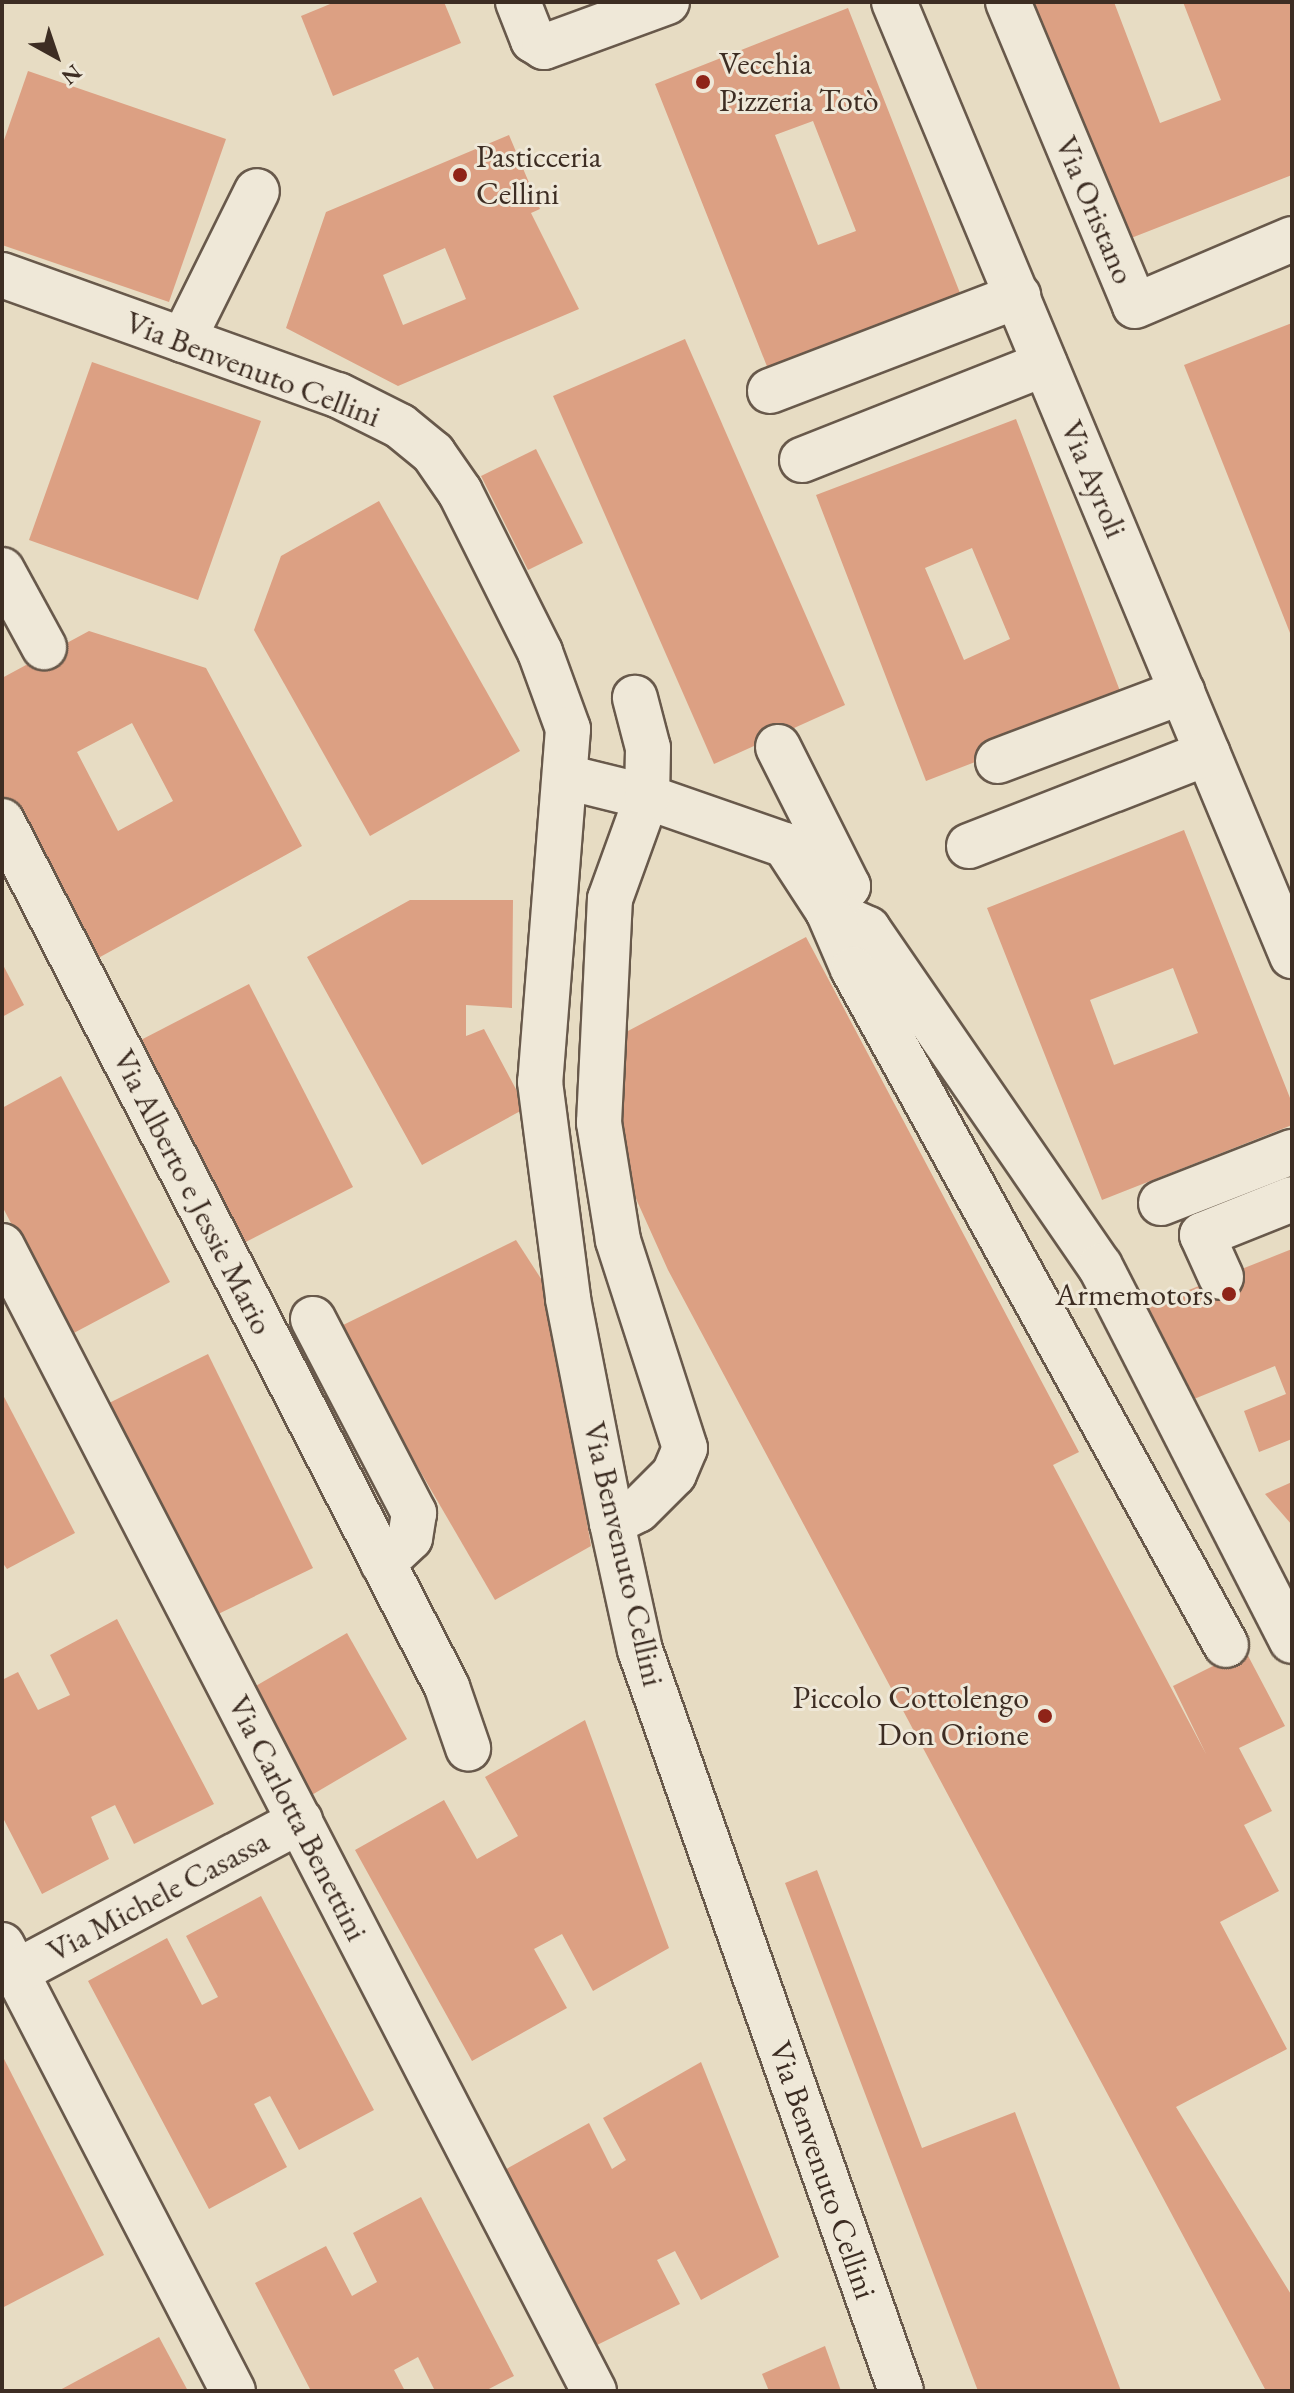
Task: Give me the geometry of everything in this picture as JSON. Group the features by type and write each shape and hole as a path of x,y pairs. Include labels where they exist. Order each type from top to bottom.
{"street":[{"path":"518,2 533,40 544,47 667,2"},
{"name":"Via Ayroli","path":"894,2 1292,956"},
{"name":"Via Oristano","path":"1008,2 1135,306 1292,239"},
{"path":"183,340 257,191"},
{"name":"Via Benvenuto Cellini","path":"2,275 338,395 400,426 433,453 460,492 540,652 568,729 566,777 547,934 540,1082 568,1299 612,1523 640,1650 901,2391"},
{"path":"770,391 1018,296"},
{"path":"802,460 1045,364"},
{"path":"2,570 44,647"},
{"path":"998,761 1182,692"},
{"path":"612,1523 638,1510 674,1474 685,1448 618,1240 599,1123 610,899 647,797 648,748 635,698"},
{"path":"778,747 848,886 828,911"},
{"path":"969,846 1208,753"},
{"path":"566,777 647,797 785,845 828,911 853,969 1226,1645"},
{"name":"Via Alberto e Jessie Mario","path":"2,821 447,1687 468,1748"},
{"path":"828,911 868,929 1100,1266 1292,1641"},
{"path":"1161,1203 1292,1152"},
{"path":"1221,1277 1202,1235 1292,1199"},
{"name":"Via Carlotta Benettini","path":"2,1246 594,2391"},
{"name":"Via Alberto e Jessie Mario","path":"313,1319 414,1513 410,1538 383,1563"},
{"name":"Via Michele Casassa","path":"9,1958 300,1821"},
{"path":"9,1958 233,2391"}],"building":[{"path":"335,2 444,2 461,43 333,96 301,16"},
{"path":"1028,2 1114,2 1160,123 1221,100 1183,2 1292,2 1292,175 1121,242"},
{"path":"848,8 960,293 768,369 655,84","holes":["813,121 856,231 818,245 775,135"]},
{"path":"28,71 226,139 169,302 2,245 2,146"},
{"path":"509,135 540,209 531,213 579,309 398,386 286,328 326,212","holes":["445,248 466,299 403,325 383,275"]},
{"path":"1292,323 1292,638 1184,365"},
{"path":"685,339 845,705 714,764 553,396"},
{"path":"92,362 261,421 198,600 29,540"},
{"path":"1016,419 1125,704 926,781 816,495","holes":["972,548 1010,639 964,660 925,568"]},
{"path":"536,449 583,543 528,570 481,476"},
{"path":"379,501 520,751 370,836 254,630 281,556"},
{"path":"89,631 206,668 302,846 91,962 2,798 2,678","holes":["132,723 173,801 118,831 77,752"]},
{"path":"1184,830 1292,1103 1292,1125 1102,1200 987,908","holes":["1173,968 1198,1033 1114,1065 1090,1000"]},
{"path":"410,900 513,900 512,1008 466,1005 466,1036 484,1029 526,1108 422,1165 307,957"},
{"name":"Piccolo Cottolengo Don Orione","path":"806,937 1079,1452 1053,1465 1206,1754 1173,1686 1245,1650 1285,1726 1239,1748 1272,1811 1244,1825 1279,1891 1220,1922 1287,2049 1176,2107 1292,2296 1292,2391 1266,2391 668,1270 620,1163 609,1041"},
{"path":"2,963 24,1005 2,1017"},
{"path":"249,984 353,1187 240,1245 137,1042"},
{"path":"61,1076 170,1282 70,1335 2,1206 2,1108"},
{"path":"516,1240 547,1288 591,1546 495,1600 337,1328"},
{"path":"1292,1249 1292,1439 1259,1452 1244,1411 1286,1394 1275,1366 1194,1399 1146,1307"},
{"path":"208,1354 313,1568 212,1617 107,1404"},
{"path":"2,1393 75,1533 7,1569 2,1562"},
{"path":"1292,1482 1292,1525 1265,1494"},
{"path":"117,1619 214,1804 134,1844 115,1805 91,1817 109,1859 42,1894 2,1816 2,1680 18,1672 38,1710 70,1695 50,1655"},
{"path":"347,1633 407,1739 310,1796 249,1690"},
{"path":"585,1720 669,1948 593,1991 562,1934 534,1949 567,2008 472,2061 355,1850 444,1800 477,1859 518,1836 485,1777"},
{"path":"817,1870 922,2148 1015,2112 1121,2391 978,2391 785,1883"},
{"path":"261,1896 374,2110 299,2150 270,2096 254,2104 287,2167 209,2209 88,1981 167,1938 202,2005 218,1997 186,1936"},
{"path":"2,2055 104,2255 2,2308"},
{"path":"701,2062 779,2257 701,2300 675,2251 657,2260 680,2304 595,2346 501,2172 589,2123 612,2169 626,2160 603,2118"},
{"path":"421,2197 514,2376 485,2391 435,2391 418,2357 394,2370 405,2391 311,2391 255,2283 326,2246 352,2296 377,2282 353,2233"},
{"path":"159,2337 188,2391 58,2391"},
{"path":"825,2346 841,2391 769,2391 762,2374"}],"place":[{"name":"Vecchia Pizzeria Totò","path":"703,82"},
{"name":"Pasticceria Cellini","path":"460,175"},
{"name":"Armemotors","path":"1229,1294"},
{"name":"Piccolo Cottolengo Don Orione","path":"1045,1716"}]}
